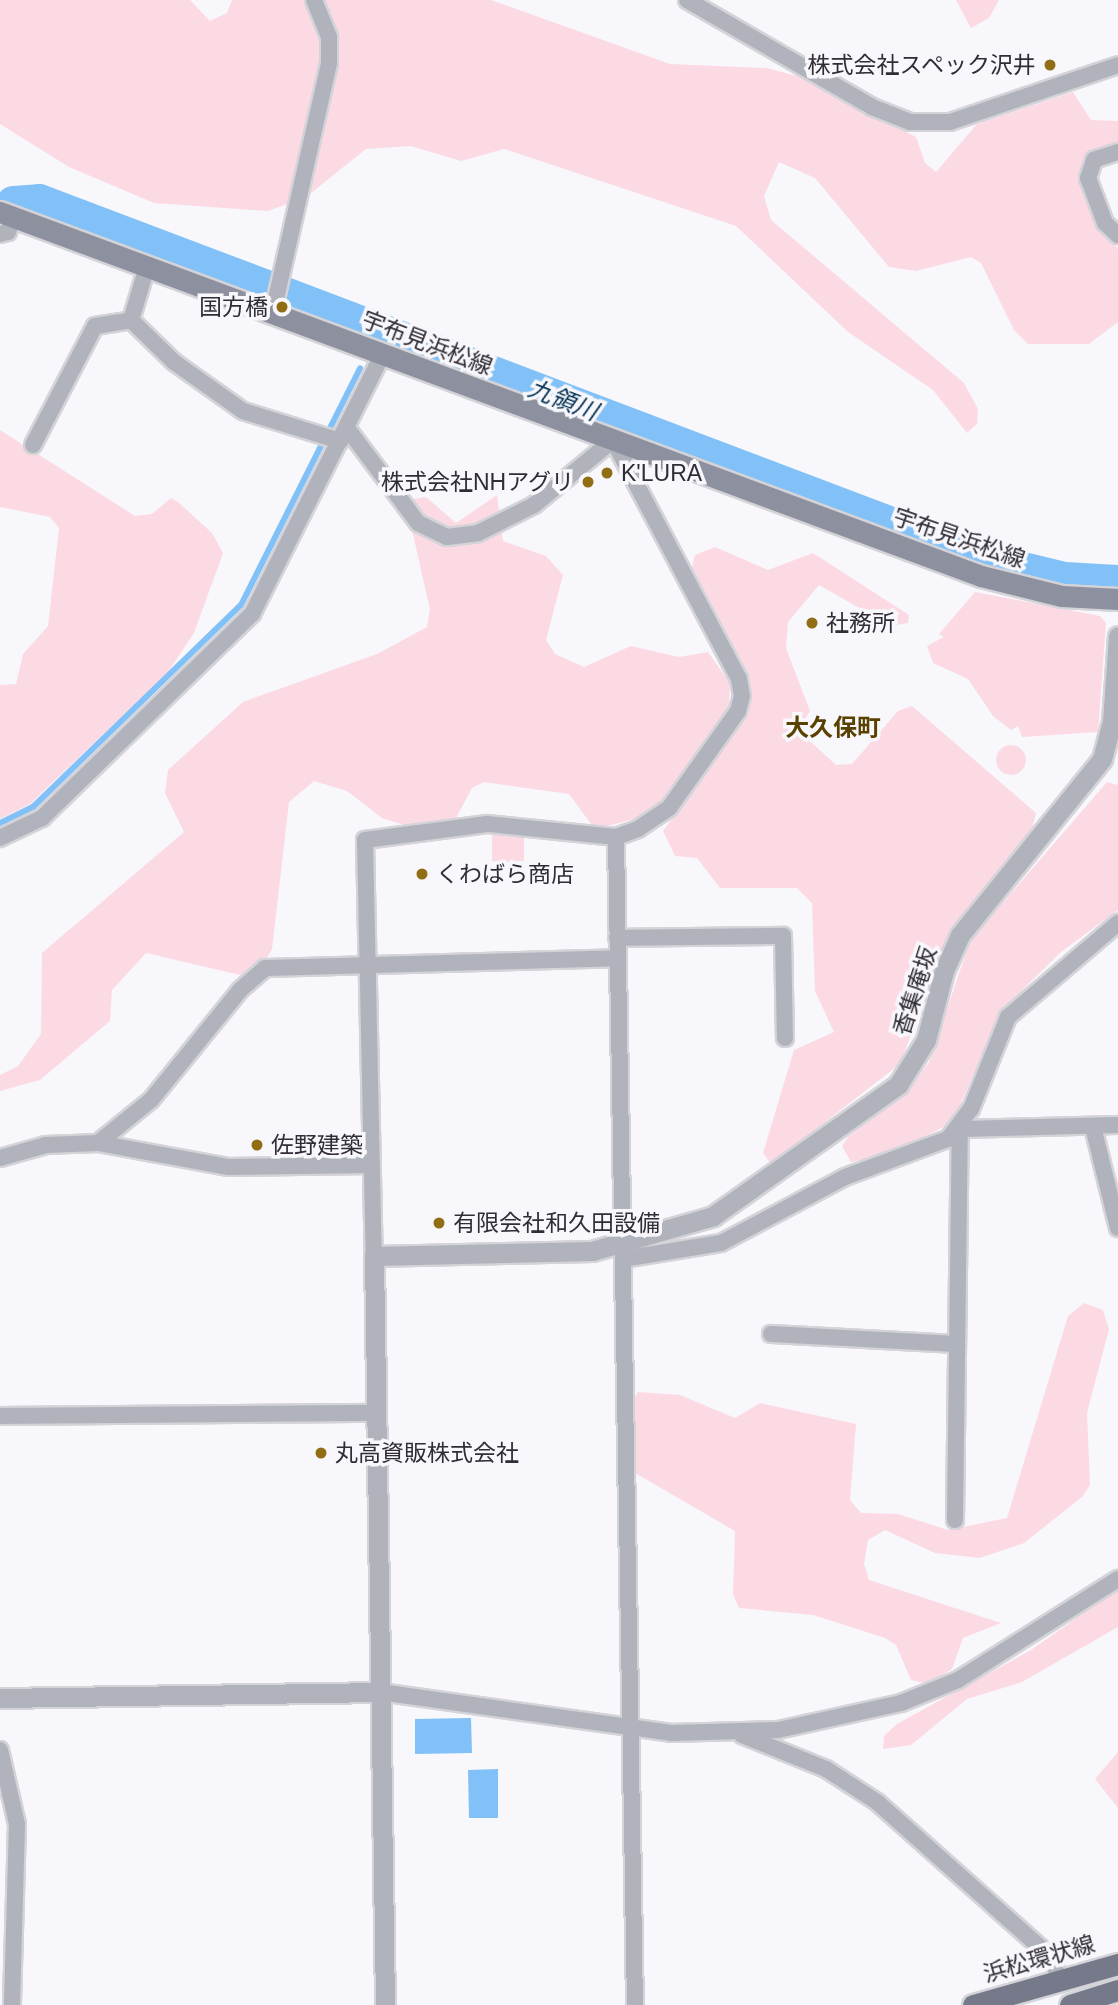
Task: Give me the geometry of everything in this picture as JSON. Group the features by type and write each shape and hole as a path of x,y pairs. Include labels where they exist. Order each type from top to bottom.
{"main road":[{"name":"宇布見浜松線","path":"4,221 146,267 276,301 383,354 1003,583 1118,599"},
{"name":"浜松環状線","path":"973,2005 1118,1964"},
{"path":"1070,2005 1114,1996"}],"street":[{"path":"276,301 329,63 329,37 314,0"},
{"path":"687,0 872,107 910,122 950,122 1118,65"},
{"path":"1118,152 1094,160 1088,178 1105,223 1118,235"},
{"path":"131,320 146,267"},
{"path":"33,445 95,326 131,320 226,401 262,418 335,435 418,523 447,537 478,533 534,505 613,440 739,679 742,696 738,710 669,808 616,837 487,824 365,840 385,2005"},
{"path":"0,838 42,818 239,629 264,595 335,435 383,354"},
{"name":"香集庵坂","path":"374,1256 622,1252 740,1202 909,1072 960,935 1102,759 1112,722 1118,636"},
{"path":"616,837 635,2005"},
{"path":"955,1520 960,1129 1008,1017 1118,923"},
{"path":"617,937 783,936 785,1038"},
{"path":"98,1143 151,1100 251,977 281,963 618,958"},
{"path":"622,1252 721,1243 845,1177 893,1164 960,1129 1118,1125"},
{"path":"1093,1127 1118,1228"},
{"path":"0,1158 46,1145 98,1143 229,1167 372,1165"},
{"path":"771,1334 957,1344"},
{"path":"0,1416 376,1413"},
{"path":"0,1698 380,1692 457,1698 630,1729 739,1734 840,1719 930,1692 1026,1642 1087,1594 1118,1579"},
{"path":"739,1734 826,1769 877,1802 1053,1959 1059,1982"},
{"path":"0,1750 8,1797 12,2005"}],"shaded area":[{"path":"0,0 190,0 210,21 227,13 232,0 491,0 670,64 766,68 801,77 916,137 925,163 936,172 977,124 1073,92 1091,120 1118,121 1118,145 1088,155 1081,178 1118,250 1118,322 1089,344 1028,344 1014,330 981,263 971,257 916,271 889,267 815,178 779,162 764,196 771,220 964,383 978,409 977,424 967,433 933,390 848,332 736,226 504,149 461,161 411,146 366,149 306,197 268,211 154,203 69,167 0,124"},
{"path":"956,0 999,0 989,18 971,28"},
{"path":"0,430 135,516 152,514 171,498 212,533 223,553 194,633 168,672 30,804 0,819 0,685 16,684 23,654 48,626 59,528 50,517 0,507"},
{"path":"497,495 503,541 546,556 563,575 546,640 555,654 584,667 631,646 679,657 708,652 730,683 729,706 661,801 634,819 604,827 591,824 569,794 484,782 472,788 456,818 407,826 382,818 347,791 314,781 289,802 272,949 265,961 240,975 146,953 112,990 110,1021 40,1080 0,1091 0,1075 18,1066 41,1034 42,953 184,832 165,793 168,770 243,702 377,654 427,627 430,610 412,530 414,499 426,497 456,523"},
{"path":"715,547 768,570 813,553 909,615 908,623 891,626 819,585 788,622 786,648 810,711 798,730 836,765 852,764 898,711 912,706 1036,813 1032,828 951,929 900,1064 771,1164 763,1153 794,1050 834,1032 815,991 812,903 797,888 720,888 697,858 675,856 663,831 748,715 752,696 749,675 692,567 695,555"},
{"path":"975,592 1100,616 1106,623 1098,732 1022,737 1018,726 1011,730 993,716 968,679 933,663 927,646 944,637 939,634"},
{"path":"1011,745 1021,750 1026,760 1021,770 1011,775 1001,770 996,760 1001,750"},
{"path":"1107,782 1118,785 1118,910 1061,952 1000,1012 953,1122 890,1154 851,1162 842,1146 848,1137 906,1093 929,1062 970,941"},
{"path":"492,833 524,835 524,861 492,862"},
{"path":"1084,1303 1103,1310 1109,1329 1087,1413 1090,1485 1082,1497 1024,1543 980,1558 935,1553 885,1530 868,1540 864,1564 869,1580 1001,1623 963,1638 952,1669 928,1684 911,1680 896,1645 885,1638 813,1615 739,1608 733,1594 735,1531 635,1473 632,1402 638,1392 680,1395 735,1418 760,1403 856,1424 850,1500 861,1513 898,1514 948,1530 1007,1518 1068,1316"},
{"path":"1118,1589 1118,1627 1022,1682 967,1699 911,1745 883,1749 884,1736 897,1724 1031,1650"},
{"path":"1118,1752 1118,1808 1095,1779"}],"water":[{"path":"471,1718 472,1753 415,1754 415,1719"},
{"path":"498,1769 498,1818 469,1818 468,1770"}],"waterway":[{"name":"九領川","path":"13,203 39,201 986,560 1064,579 1118,582"},
{"path":"0,823 33,807 241,605 360,368"}],"place":[{"name":"株式会社スペック沢井","path":"1050,65"},
{"name":"国方橋","path":"282,307"},
{"name":"K'LURA","path":"607,473"},
{"name":"株式会社NHアグリ","path":"588,482"},
{"name":"社務所","path":"812,623"},
{"name":"くわばら商店","path":"422,874"},
{"name":"佐野建築","path":"257,1145"},
{"name":"有限会社和久田設備","path":"439,1223"},
{"name":"丸高資販株式会社","path":"321,1453"}],"district":[{"name":"大久保町","path":"833,728"}]}
